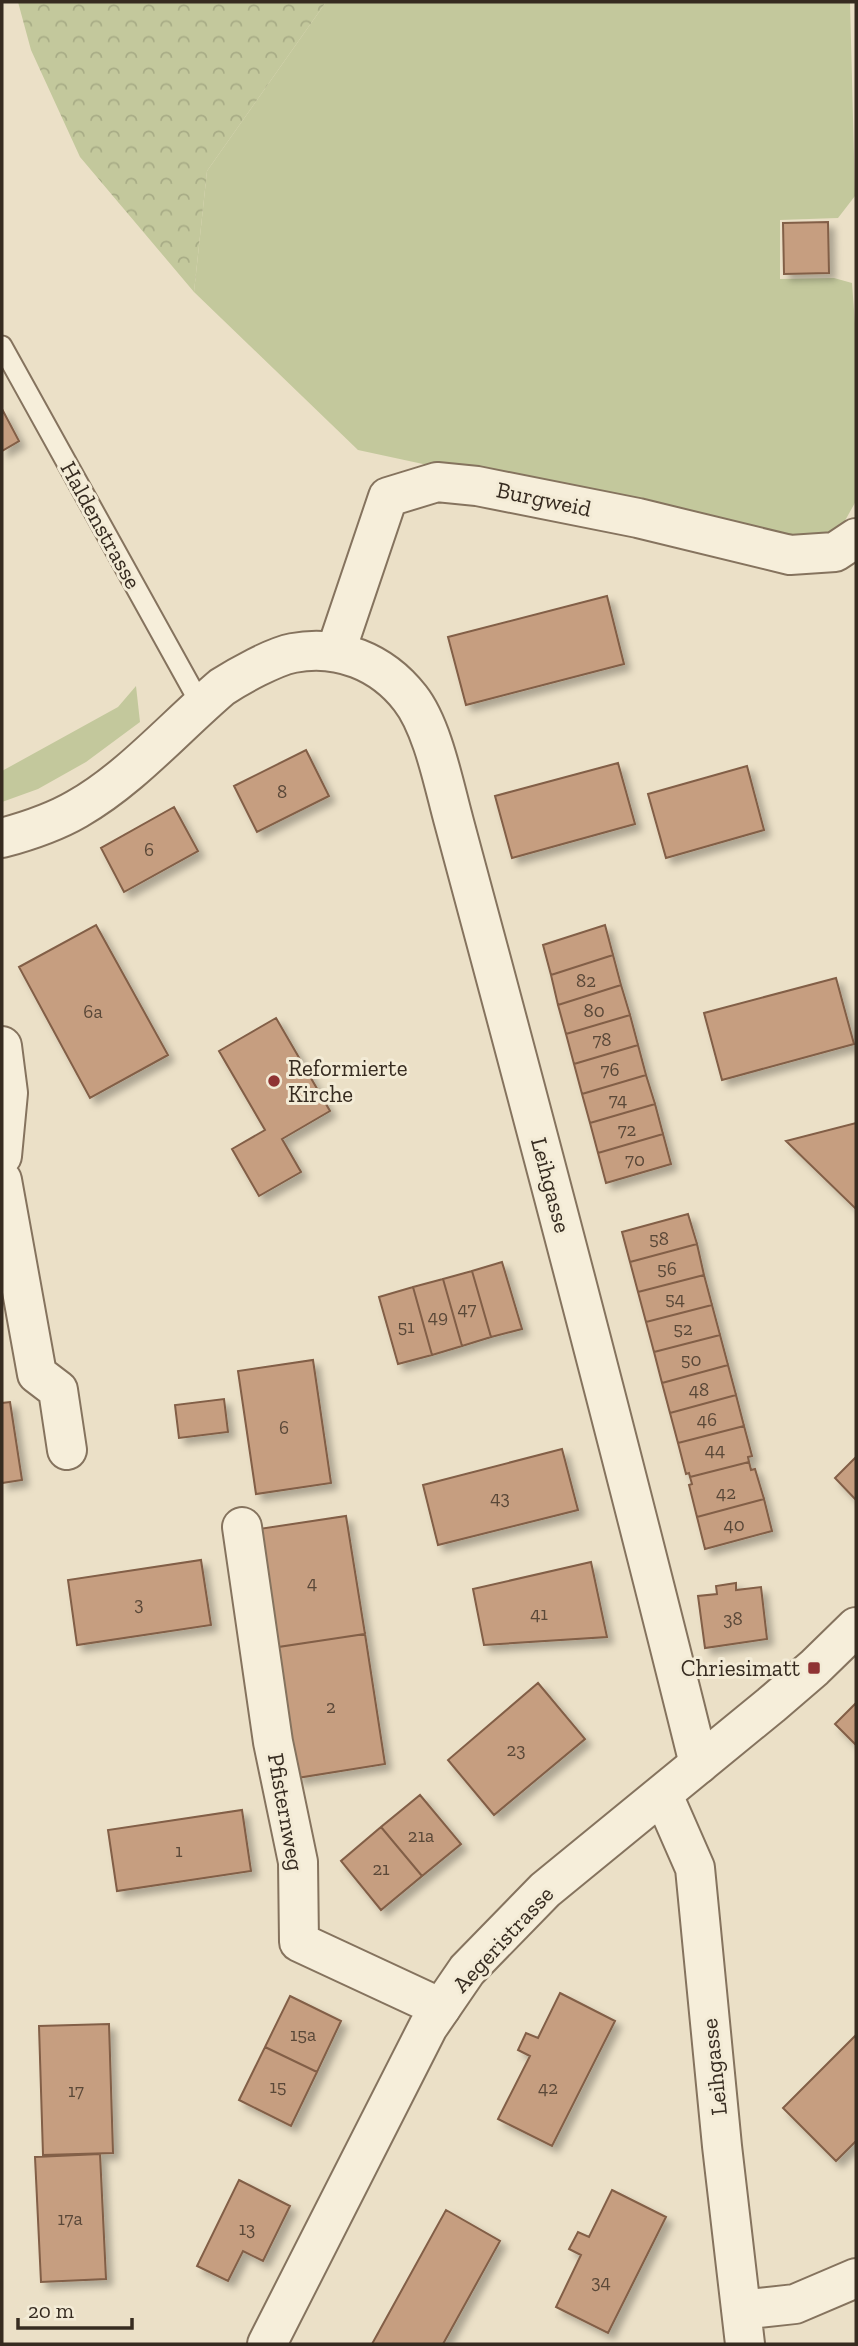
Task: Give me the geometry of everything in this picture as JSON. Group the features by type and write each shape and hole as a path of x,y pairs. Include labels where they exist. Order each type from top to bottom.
{"street":[{"name":"Burgweid","path":"336,651 388,497 437,482 477,486 638,518 790,555 835,551 856,538"},
{"path":"2,838 46,825 80,808 110,787 201,705 239,676 292,653 336,651"},
{"name":"Leihgasse","path":"336,651 376,666 412,699 440,772 552,1187 699,1764"},
{"path":"2,1046 8,1093 2,1156"},
{"path":"2,1180 37,1374 58,1391 67,1450"},
{"name":"Pfisternweg","path":"242,1527 274,1742 298,1862 299,1942 440,2008"},
{"name":"Aegeristrasse","path":"267,2344 428,2027 467,1970 545,1890 814,1668 856,1627"},
{"name":"Leihgasse","path":"663,1795 695,1868 743,2327"},
{"path":"743,2327 856,2278"}],"lane":[{"name":"Haldenstrasse","path":"2,346 201,705"}],"green space":[{"path":"18,2 326,2 207,171 194,292 80,157 31,50"},
{"path":"326,2 850,2 855,196 838,218 780,220 780,279 834,278 852,283 856,337 856,501 842,526 815,538 785,542 358,450 194,292 207,171"},
{"path":"136,686 140,722 86,762 38,789 2,802 2,771 118,707"}],"building":[{"path":"828,222 829,273 784,274 783,223"},
{"path":"2,409 19,441 2,451"},
{"path":"607,596 624,664 466,705 448,637"},
{"path":"306,750 329,796 257,832 234,786"},
{"path":"618,763 635,824 512,858 495,796"},
{"path":"747,766 764,830 666,858 648,794"},
{"path":"174,807 198,851 124,892 101,848"},
{"path":"96,925 168,1055 90,1098 19,967"},
{"path":"605,925 613,955 551,975 543,945"},
{"path":"613,955 621,985 558,1005 551,975"},
{"path":"836,978 854,1044 722,1080 704,1013"},
{"path":"621,985 630,1015 566,1034 558,1005"},
{"path":"630,1015 638,1045 574,1064 566,1034"},
{"name":"Reformierte Kirche","path":"276,1018 330,1111 282,1139 301,1172 259,1196 232,1149 265,1130 219,1051"},
{"path":"638,1045 646,1075 582,1094 574,1064"},
{"path":"646,1075 655,1104 590,1123 582,1094"},
{"path":"655,1104 663,1134 598,1153 590,1123"},
{"path":"856,1123 856,1209 786,1141"},
{"path":"663,1134 671,1164 606,1183 598,1153"},
{"path":"688,1214 697,1244 630,1262 622,1232"},
{"path":"697,1244 704,1275 638,1292 630,1262"},
{"path":"502,1262 522,1329 491,1337 472,1271"},
{"path":"472,1271 491,1337 462,1346 443,1279"},
{"path":"704,1275 712,1305 646,1322 638,1292"},
{"path":"443,1279 462,1346 432,1355 413,1287"},
{"path":"413,1287 432,1355 398,1364 379,1297"},
{"path":"712,1305 720,1335 654,1352 646,1322"},
{"path":"720,1335 728,1365 662,1383 654,1352"},
{"path":"313,1360 331,1483 256,1494 238,1371"},
{"path":"728,1365 736,1395 670,1413 662,1383"},
{"path":"736,1395 744,1426 678,1443 670,1413"},
{"path":"224,1399 228,1432 179,1438 175,1405"},
{"path":"10,1402 22,1480 2,1483 2,1403"},
{"path":"744,1426 752,1456 748,1457 749,1462 690,1477 689,1473 686,1474 678,1443"},
{"path":"562,1449 578,1510 438,1545 423,1485"},
{"path":"856,1457 856,1500 835,1478"},
{"path":"749,1462 751,1470 755,1469 764,1499 697,1517 689,1485 692,1484 690,1477"},
{"path":"764,1499 772,1531 705,1549 697,1517"},
{"path":"346,1516 365,1634 278,1647 259,1529"},
{"path":"201,1560 211,1625 77,1645 68,1580"},
{"path":"591,1562 607,1637 484,1645 473,1589"},
{"path":"736,1583 736,1590 761,1587 767,1639 705,1648 698,1596 717,1594 716,1586"},
{"path":"365,1634 385,1764 297,1778 278,1647"},
{"path":"538,1683 585,1739 494,1815 448,1760"},
{"path":"856,1703 856,1745 835,1724"},
{"path":"420,1795 461,1844 422,1876 381,1827"},
{"path":"242,1810 251,1871 117,1891 108,1830"},
{"path":"381,1827 422,1876 381,1910 341,1861"},
{"path":"560,1993 615,2021 552,2146 498,2119 530,2056 518,2050 526,2033 538,2038"},
{"path":"290,1996 341,2021 317,2072 265,2047"},
{"path":"109,2024 113,2153 43,2155 39,2026"},
{"path":"856,2035 856,2141 836,2161 783,2108"},
{"path":"265,2047 317,2072 291,2126 239,2100"},
{"path":"100,2154 106,2279 41,2282 35,2157"},
{"path":"239,2180 290,2206 263,2261 243,2251 228,2281 197,2266"},
{"path":"612,2190 666,2217 608,2333 556,2307 581,2255 569,2249 578,2232 589,2237"},
{"path":"446,2210 500,2241 443,2344 372,2344"}],"place":[{"name":"Reformierte Kirche","path":"274,1081"},
{"name":"Chriesimatt","path":"814,1668"}]}
